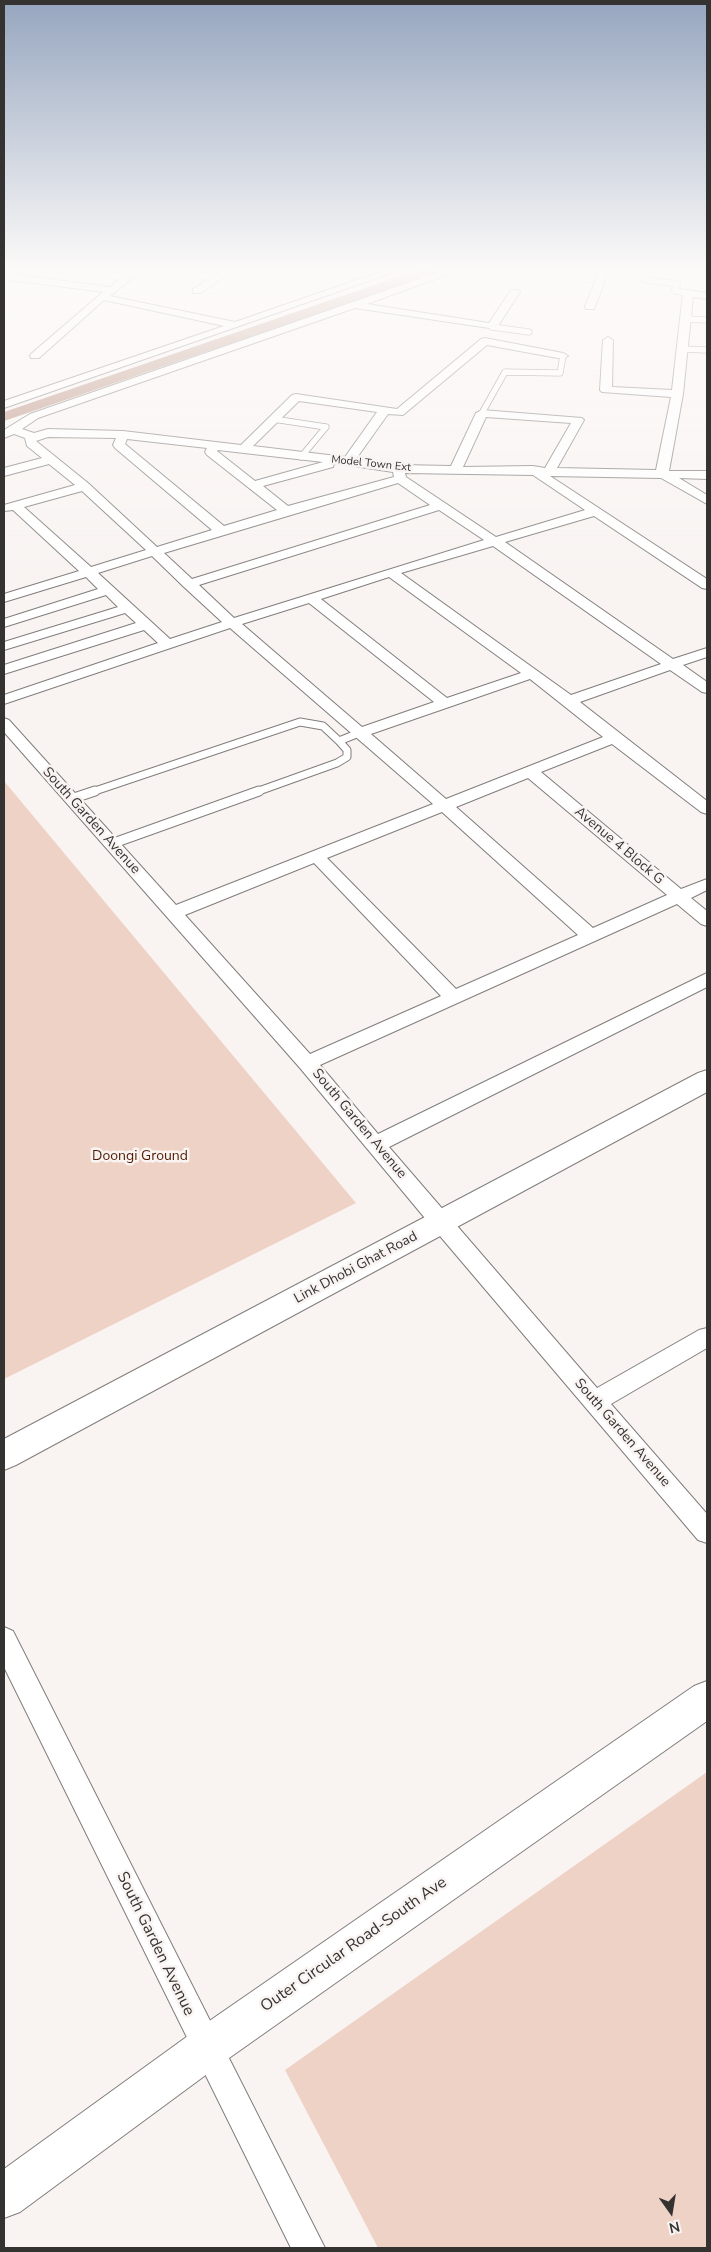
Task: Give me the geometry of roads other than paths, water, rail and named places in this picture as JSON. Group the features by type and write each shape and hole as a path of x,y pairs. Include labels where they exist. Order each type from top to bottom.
{"street":[{"path":"4,405 90,375"},
{"path":"9,433 34,416 151,375"},
{"path":"244,449 296,396 399,413 444,375"},
{"path":"607,375 606,390 676,394"},
{"path":"679,375 662,473 707,500"},
{"path":"254,485 343,460 385,410"},
{"path":"456,469 482,413 578,420 550,470"},
{"path":"9,433 33,437 30,440 32,443 84,486 232,623 591,936"},
{"name":"Model Town Ext","path":"33,437 48,433 124,435 343,460 400,474 456,469 707,475"},
{"path":"124,435 119,445 222,531"},
{"path":"214,446 211,452 286,511"},
{"path":"4,472 52,459"},
{"path":"533,470 593,512 707,584"},
{"path":"4,598 156,552 400,474 439,506 494,541 707,688"},
{"path":"10,507 84,486"},
{"path":"189,584 439,506"},
{"path":"10,507 90,572 167,644"},
{"path":"4,700 167,644 391,572 593,512"},
{"path":"391,572 570,701 614,738 707,809"},
{"path":"4,623 108,590"},
{"path":"311,598 446,704"},
{"path":"4,646 128,608"},
{"path":"4,670 146,625"},
{"path":"570,701 707,652"},
{"path":"359,733 532,674"},
{"name":"South Garden Avenue","path":"4,724 308,1063 441,1222 707,1532"},
{"path":"173,913 614,738"},
{"name":"Avenue 4 Block G","path":"531,772 681,896 707,920"},
{"path":"316,856 453,997"},
{"path":"308,1063 707,884"},
{"path":"377,1144 707,979"},
{"name":"Link Dhobi Ghat Road","path":"4,1455 707,1080"},
{"path":"595,1402 707,1336"},
{"name":"South Garden Avenue","path":"4,1640 308,2248"},
{"name":"Outer Circular Road-South Ave","path":"4,2196 207,2048 707,1699"}],"lane":[{"path":"482,413 503,375"},
{"path":"273,419 326,427 301,456"},
{"path":"71,799 300,722 323,726 340,740 347,750 347,757 337,763 111,844"},
{"path":"340,740 359,733"}],"waterway":[{"path":"4,417 126,375"}],"park label":[{"name":"Doongi Ground","path":"140,1157"}]}
